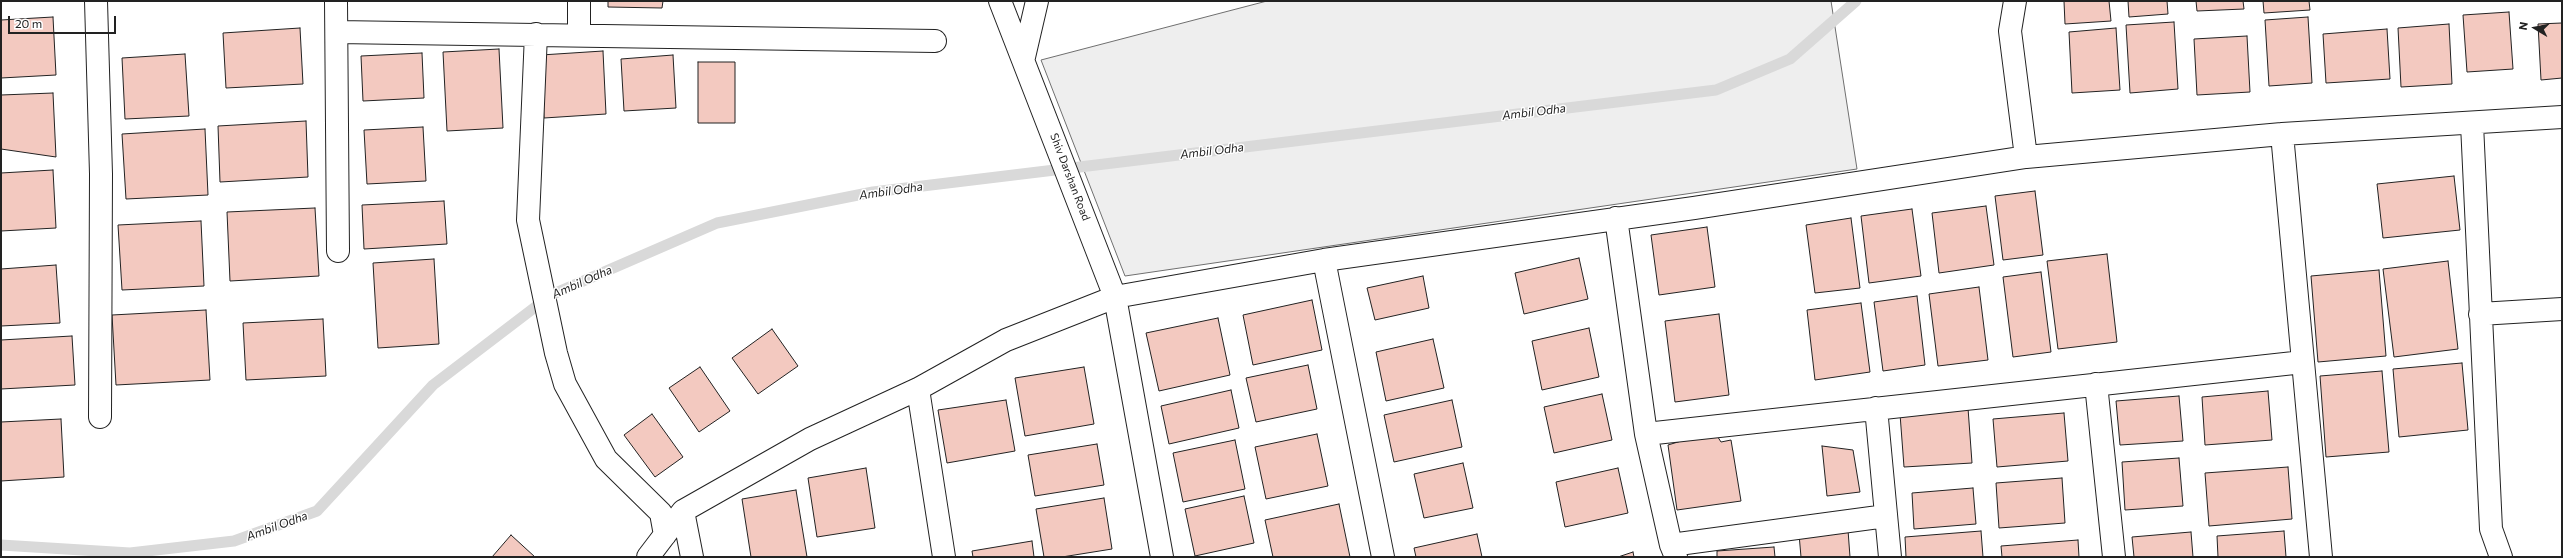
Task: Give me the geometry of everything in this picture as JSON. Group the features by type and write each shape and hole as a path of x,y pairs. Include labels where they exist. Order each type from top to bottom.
{"street":[{"path":"96,1 101,174 100,417"},
{"path":"336,1 338,251"},
{"path":"579,1 579,35"},
{"name":"Shiv Darshan Road","path":"1000,1 1024,57 1115,297 1162,557"},
{"path":"1024,57 1037,1"},
{"path":"2015,1 2010,31 2026,157"},
{"path":"336,32 935,41"},
{"path":"536,34 528,220 556,353 565,384 606,459 661,513 665,535"},
{"path":"648,557 683,511 810,439 918,389 1006,340 1115,297 1324,260 1694,208 2026,157 2282,134 2472,124 2562,116"},
{"path":"2472,124 2491,529 2501,557"},
{"path":"2282,134 2320,557"},
{"path":"1616,218 1646,434 1673,551 1886,516"},
{"path":"1324,260 1383,557"},
{"path":"2480,314 2562,309"},
{"path":"1646,434 2303,362"},
{"path":"2096,384 2114,557"},
{"path":"918,389 944,557"},
{"path":"1876,408 1890,557"},
{"path":"683,511 692,557"}],"shaded area":[{"path":"1267,1 1831,1 1857,169 1125,276 1041,60"}],"building":[{"path":"608,1 663,1 662,8 608,7"},
{"path":"2064,1 2109,1 2111,21 2065,24"},
{"path":"2128,1 2167,1 2168,14 2129,17"},
{"path":"2196,1 2243,1 2244,9 2197,11"},
{"path":"2263,1 2309,1 2310,10 2264,13"},
{"path":"2509,12 2513,69 2467,72 2463,15"},
{"path":"53,17 56,75 1,78 1,20"},
{"path":"2308,17 2312,83 2269,86 2265,20"},
{"path":"2174,22 2178,89 2130,93 2126,25"},
{"path":"2562,23 2562,78 2541,80 2538,24"},
{"path":"2449,24 2452,84 2401,87 2398,28"},
{"path":"300,28 303,84 226,88 223,33"},
{"path":"2116,28 2120,90 2072,93 2069,32"},
{"path":"2387,29 2390,79 2326,83 2323,34"},
{"path":"2247,36 2250,92 2197,95 2194,39"},
{"path":"499,49 503,128 447,131 443,52"},
{"path":"603,51 606,114 544,118 541,55"},
{"path":"422,53 424,98 363,101 361,56"},
{"path":"185,54 189,116 125,119 122,58"},
{"path":"673,55 676,108 624,111 621,59"},
{"path":"698,62 735,62 735,123 698,123"},
{"path":"53,93 56,157 1,149 1,95"},
{"path":"306,121 308,177 220,182 218,126"},
{"path":"423,127 426,181 367,184 364,130"},
{"path":"205,129 208,195 126,199 122,134"},
{"path":"53,170 56,228 1,231 1,173"},
{"path":"2454,176 2460,230 2383,238 2377,184"},
{"path":"2035,191 2043,255 2003,260 1995,196"},
{"path":"444,201 447,244 364,249 362,205"},
{"path":"1986,206 1994,265 1939,273 1932,213"},
{"path":"315,208 319,276 230,281 227,212"},
{"path":"1912,209 1921,276 1869,283 1861,216"},
{"path":"1851,218 1860,288 1815,293 1806,225"},
{"path":"201,221 204,286 122,290 118,225"},
{"path":"1707,227 1715,287 1659,295 1651,235"},
{"path":"2107,254 2117,342 2058,349 2047,261"},
{"path":"1579,258 1588,299 1524,314 1515,273"},
{"path":"434,259 439,344 378,348 373,263"},
{"path":"2448,261 2458,349 2394,357 2383,269"},
{"path":"56,265 60,323 1,326 1,269"},
{"path":"2379,270 2386,356 2318,362 2311,276"},
{"path":"2041,272 2051,352 2013,357 2003,277"},
{"path":"1423,276 1429,308 1375,320 1367,288"},
{"path":"1979,287 1988,360 1938,366 1929,294"},
{"path":"1917,296 1925,365 1883,371 1874,302"},
{"path":"1312,300 1322,350 1253,365 1243,315"},
{"path":"1861,303 1870,372 1815,380 1807,310"},
{"path":"206,310 210,380 116,385 112,315"},
{"path":"1719,314 1729,395 1675,402 1665,321"},
{"path":"1218,318 1230,375 1159,391 1146,333"},
{"path":"323,319 326,376 246,380 243,323"},
{"path":"1589,328 1599,377 1542,390 1532,341"},
{"path":"772,329 798,366 758,394 732,358"},
{"path":"72,336 75,385 1,389 1,340"},
{"path":"1433,339 1444,388 1386,401 1376,352"},
{"path":"2462,363 2468,430 2399,437 2393,369"},
{"path":"1308,365 1317,409 1256,422 1246,378"},
{"path":"700,367 730,411 699,432 669,388"},
{"path":"1084,367 1094,424 1025,436 1015,378"},
{"path":"2382,371 2389,452 2326,457 2320,376"},
{"path":"1231,390 1239,428 1169,444 1161,406"},
{"path":"2268,391 2272,440 2205,445 2202,397"},
{"path":"1602,394 1612,440 1554,453 1544,407"},
{"path":"2179,396 2183,441 2120,445 2116,401"},
{"path":"1006,400 1015,451 947,463 938,410"},
{"path":"1452,400 1462,447 1394,462 1384,415"},
{"path":"1968,408 1972,463 1904,467 1900,414"},
{"path":"2064,413 2068,461 1997,467 1993,419"},
{"path":"652,414 683,457 655,477 624,435"},
{"path":"61,419 64,477 1,481 1,422"},
{"path":"1714,431 1721,442 1731,440 1741,501 1677,510 1668,445"},
{"path":"1317,434 1328,486 1266,499 1255,447"},
{"path":"1235,440 1245,489 1183,502 1173,453"},
{"path":"1097,444 1104,485 1035,496 1028,455"},
{"path":"1822,446 1853,450 1860,492 1827,496"},
{"path":"2179,458 2183,506 2125,510 2122,462"},
{"path":"1463,463 1473,508 1424,518 1414,474"},
{"path":"2288,467 2292,519 2209,526 2205,473"},
{"path":"866,468 875,528 817,537 808,478"},
{"path":"1618,468 1628,513 1565,527 1556,482"},
{"path":"2062,478 2065,523 1999,528 1996,483"},
{"path":"1973,488 1976,524 1914,529 1912,493"},
{"path":"796,490 807,557 751,557 742,499"},
{"path":"1244,496 1254,543 1195,556 1185,509"},
{"path":"1104,498 1112,549 1062,557 1044,557 1036,509"},
{"path":"1339,504 1350,557 1273,557 1265,520"},
{"path":"1848,530 1850,557 1801,557 1799,534"},
{"path":"1981,531 1983,557 1906,557 1905,537"},
{"path":"2284,531 2286,557 2218,557 2217,536"},
{"path":"2191,532 2193,557 2134,557 2132,537"},
{"path":"1477,534 1482,557 1416,557 1414,548"},
{"path":"511,535 535,557 492,557"},
{"path":"2078,540 2079,557 2002,557 2001,546"},
{"path":"1032,541 1034,557 973,557 972,551"},
{"path":"1774,547 1775,557 1717,557 1717,551"},
{"path":"1633,552 1634,557 1618,557"}],"waterway":[{"name":"Ambil Odha","path":"1,545 130,553 234,541 317,511 433,385 551,295 717,223 873,192 1716,90 1790,59 1856,1"}]}
